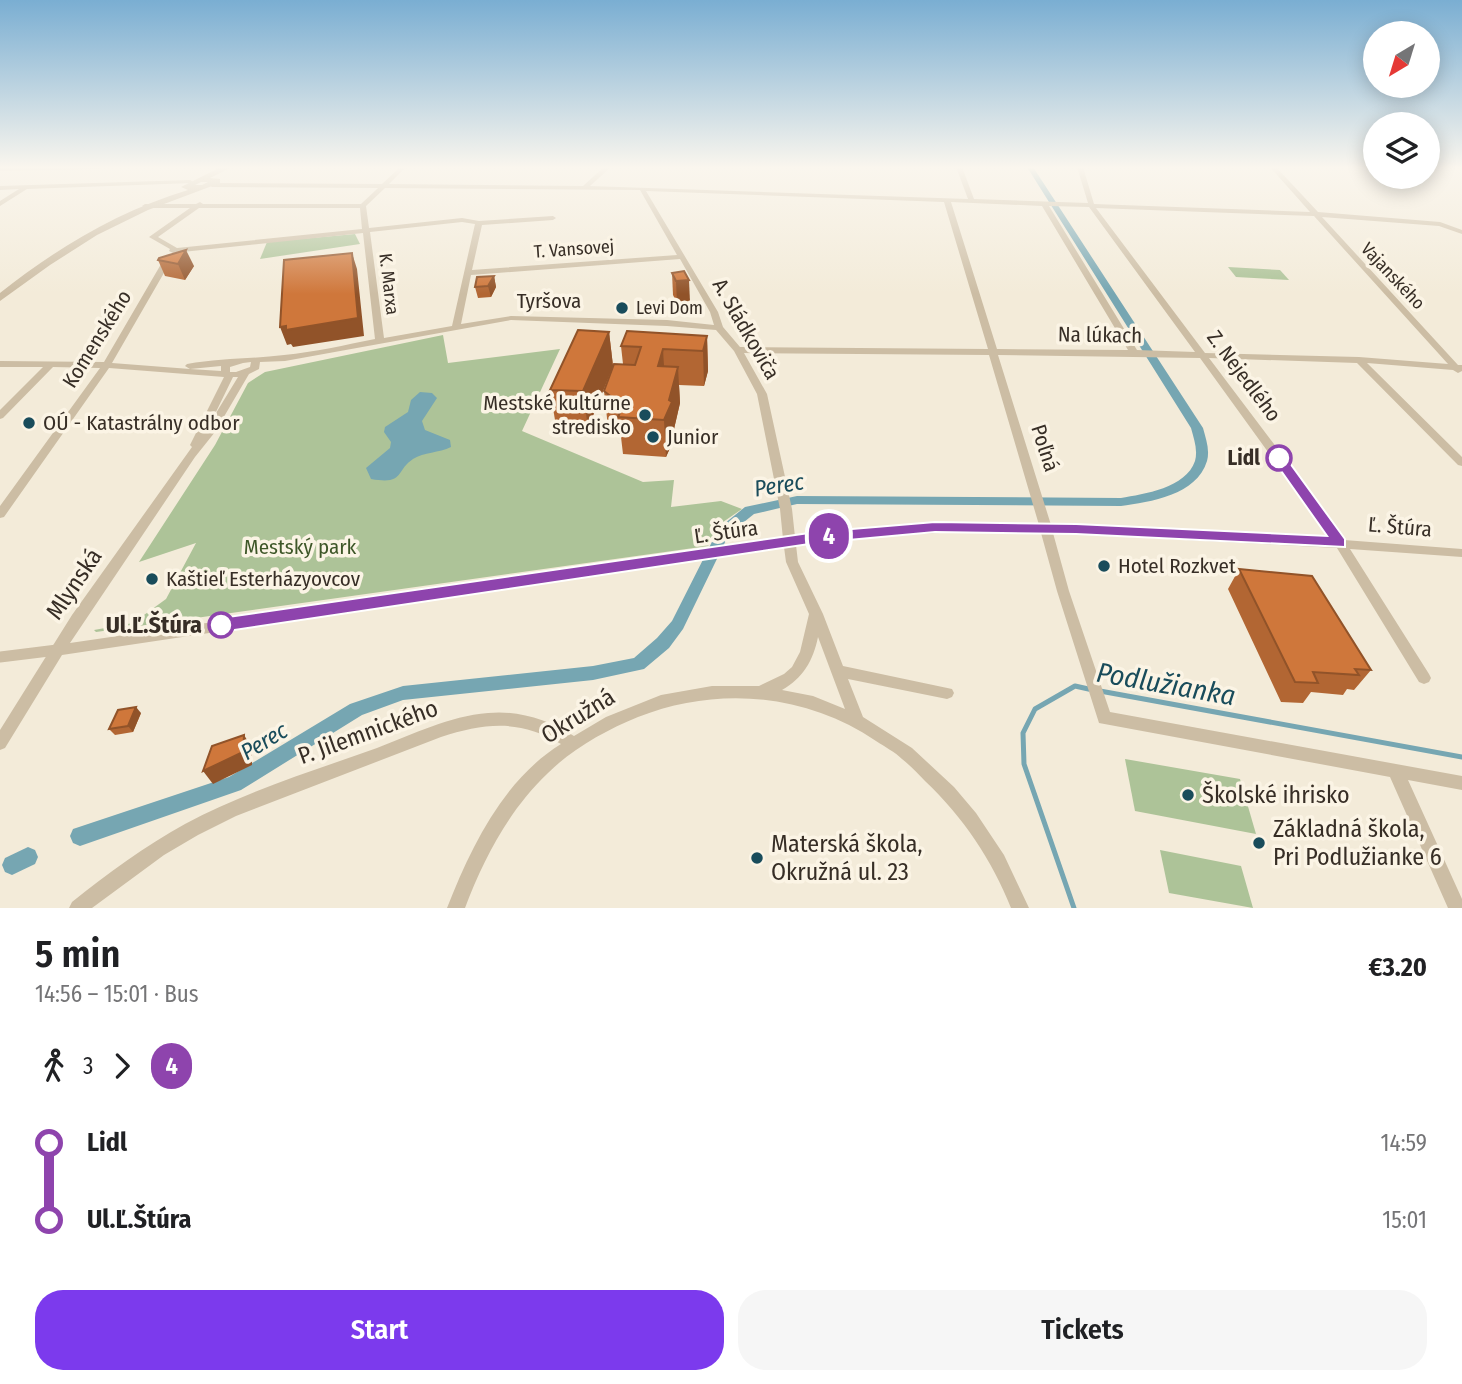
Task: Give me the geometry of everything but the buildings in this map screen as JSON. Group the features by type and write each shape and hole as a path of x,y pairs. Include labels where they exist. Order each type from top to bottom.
{"street":[{"path":"0,298 76,240 138,209"},
{"path":"173,251 174,248 153,237 192,209"},
{"name":"K. Marxa","path":"363,209 380,342"},
{"name":"A. Sládkoviča","path":"654,209 717,317 719,328 739,351 762,394 784,503 789,543"},
{"name":"Poľná","path":"949,209 1104,718 1395,770"},
{"path":"1050,209 1138,353"},
{"name":"Z. Nejedlého","path":"1095,209 1339,543 1424,678"},
{"path":"1168,209 1314,214 1452,226 1462,232"},
{"name":"Vajanského","path":"1310,209 1460,370"},
{"path":"366,231 463,220 479,223 552,218"},
{"path":"456,328 479,223"},
{"name":"K. Marxa","path":"173,251 366,231"},
{"name":"Komenského","path":"0,514 106,365 173,251"},
{"name":"T. Vansovej","path":"468,272 682,257"},
{"name":"Tyršova","path":"252,368 357,350 380,342 511,318 667,323 719,328"},
{"name":"Na lúkach","path":"739,351 1138,353 1359,359 1460,370"},
{"path":"0,364 106,365 228,374 252,368 247,359 232,363 155,368"},
{"path":"1359,359 1462,463"},
{"name":"Mlynská","path":"191,454 228,374 226,366 232,363"},
{"path":"0,416 51,364"},
{"name":"Mlynská","path":"0,743 57,650 252,368"},
{"name":"Ľ. Štúra","path":"0,657 823,537 935,527 1047,528 1339,543 1462,553"},
{"path":"789,543 792,562 816,614 856,718"},
{"path":"761,692 782,685 807,658 816,614"},
{"path":"839,671 947,694"},
{"name":"Okružná","path":"456,908 471,869 514,801 548,763 574,744 636,708 680,694 722,690 761,692 814,703 856,718 925,768 969,815 1011,883 1020,908"},
{"name":"P. Jilemnického","path":"79,908 125,869 209,821 280,790 438,732 470,722 506,719 551,728 574,744"},
{"path":"1395,770 1462,783"},
{"path":"1395,770 1457,908"}],"green space":[{"path":"355,234 360,244 260,259 267,242"},
{"path":"1228,267 1280,270 1289,280 1236,277"},
{"name":"Mestský park","path":"443,335 448,363 560,349 522,431 643,482 674,480 671,507 721,501 742,509 723,522 708,546 96,632 94,630 133,623 166,599 196,543 139,562 215,445 248,383 265,372"},
{"name":"Školské ihrisko","path":"1125,759 1240,779 1256,834 1135,811"},
{"name":"Školské ihrisko","path":"1160,850 1241,866 1253,908 1169,893"}],"water":[{"path":"420,392 432,393 437,398 422,421 425,430 450,440 451,447 413,459 398,476 389,480 371,479 366,468 390,448 391,442 384,432 385,427 408,412 411,400"}],"waterway":[{"name":"Perec","path":"80,836 234,784 356,709 403,693 593,673 638,664 663,643 678,625 724,531 750,510 797,500 1121,502 1153,496 1183,483 1194,473 1201,461 1202,446 1197,428 1057,209"},
{"name":"Podlužianka","path":"1074,908 1024,764 1023,733 1035,709 1075,686 1093,690"},
{"name":"Podlužianka","path":"1100,691 1462,757"},
{"name":"Perec","path":"12,865 28,857"}],"bus line":[{"name":"4","path":"221,625 764,548 816,538 935,527 1076,529 1339,543 1279,458"}],"place":[{"name":"Levi Dom","path":"622,308"},
{"name":"Mestské kultúrne stredisko","path":"645,415"},
{"name":"OÚ - Katastrálny odbor","path":"29,423"},
{"name":"Junior","path":"653,437"},
{"name":"Lidl","path":"1279,458"},
{"name":"Hotel Rozkvet","path":"1104,566"},
{"name":"Kaštieľ Esterházyovcov","path":"152,579"},
{"name":"Ul.Ľ.Štúra","path":"221,625"},
{"name":"Školské ihrisko","path":"1188,795"},
{"name":"Základná škola, Pri Podlužianke 6","path":"1259,843"},
{"name":"Materská škola, Okružná ul. 23","path":"757,858"}]}
